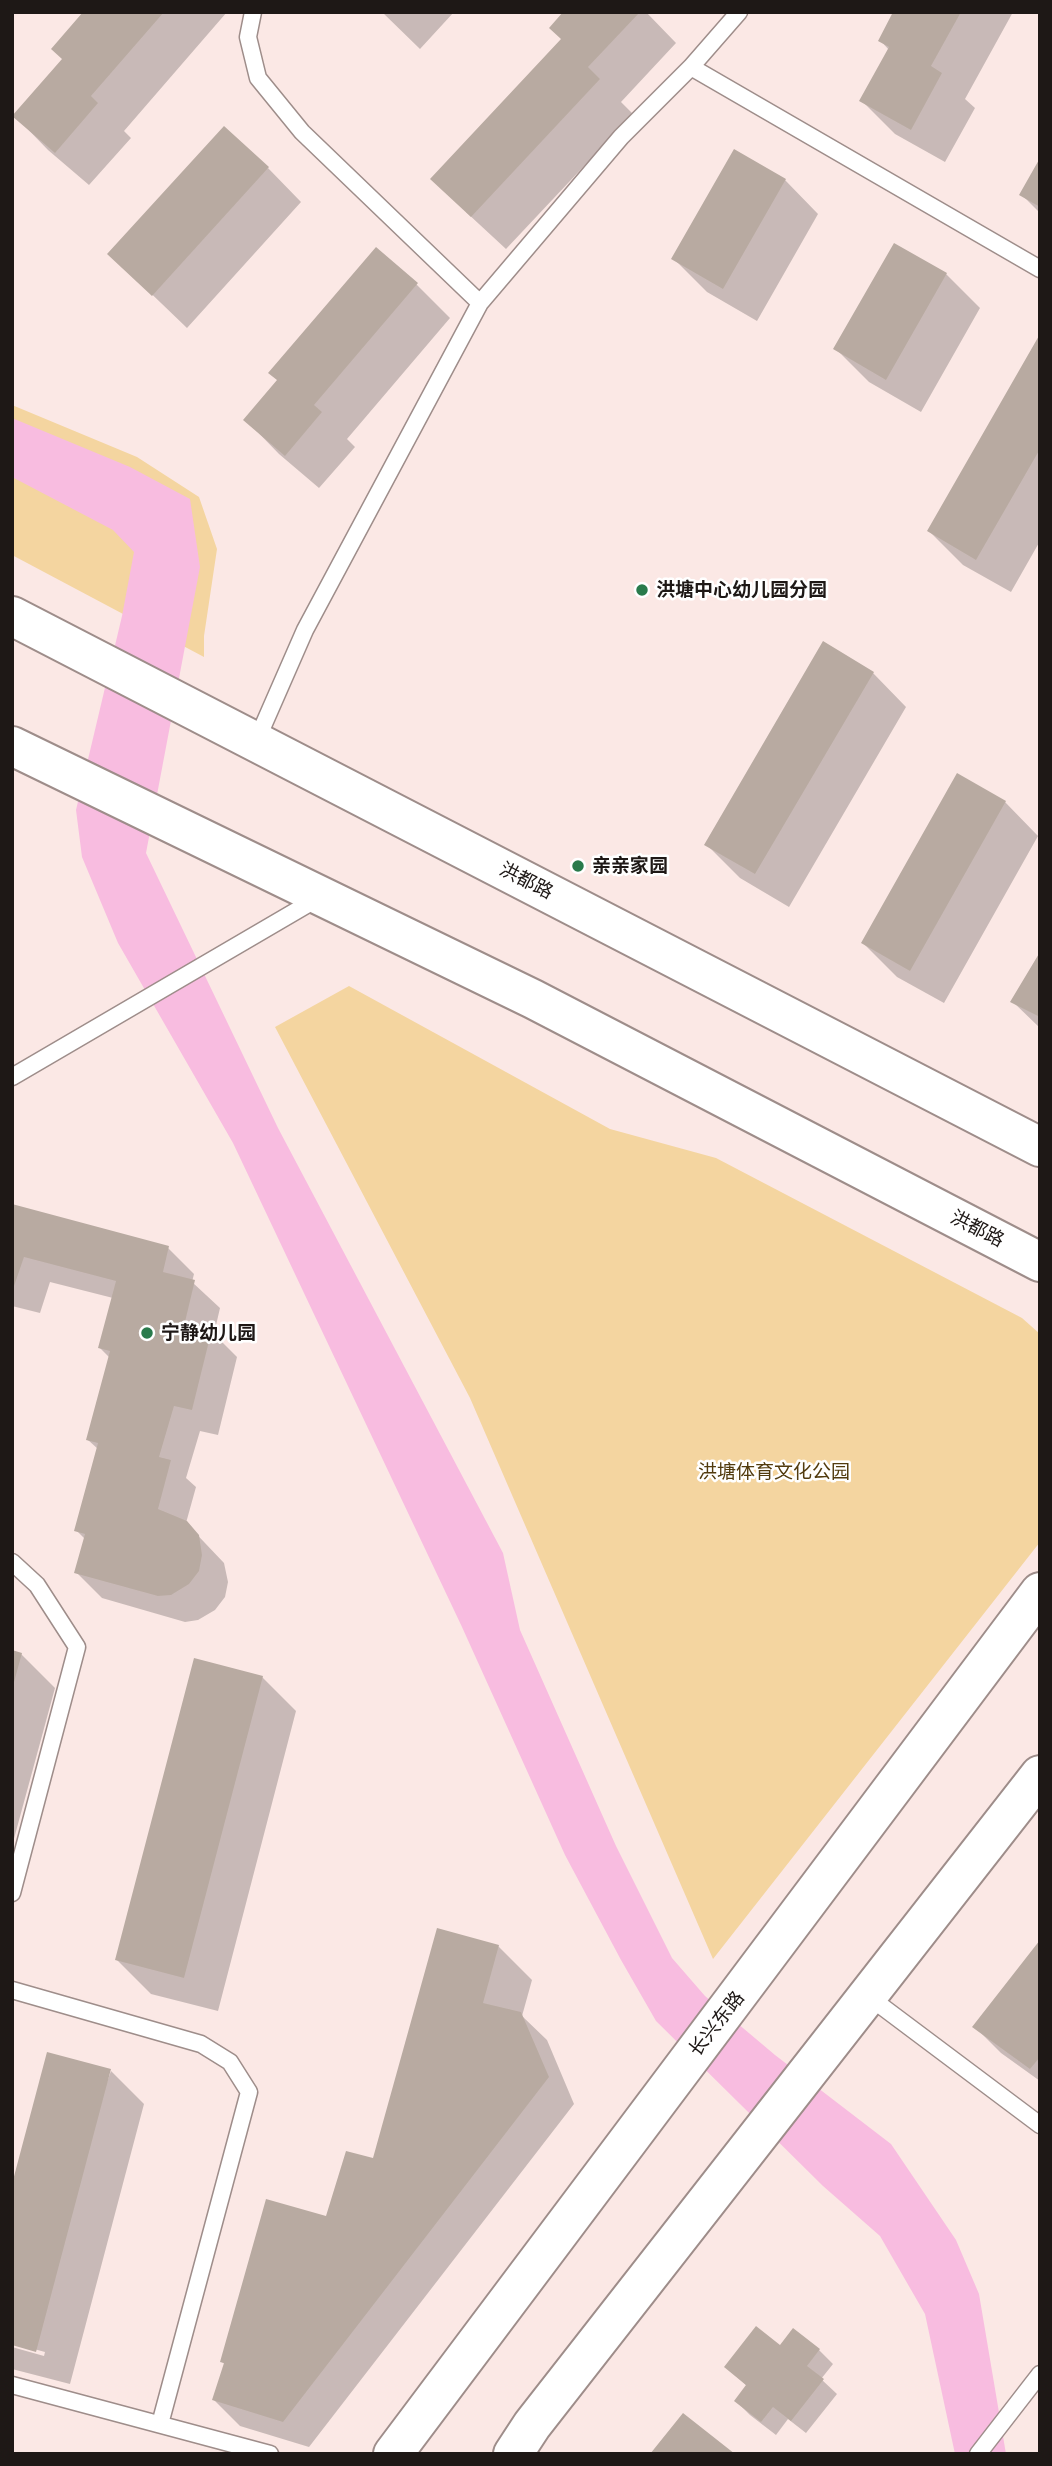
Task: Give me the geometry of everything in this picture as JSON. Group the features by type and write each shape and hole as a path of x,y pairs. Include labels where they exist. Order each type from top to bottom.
{"main road":[{"name":"洪都路","path":"24,622 1040,1147"},
{"name":"洪都路","path":"13,746 184,827 546,1006 1040,1262"},
{"name":"长兴东路","path":"393,2454 627,2140 744,1990 1040,1592"},
{"path":"505,2454 523,2439 1040,1776"}],"lane":[{"path":"253,12 247,37 258,78 302,132 480,303"},
{"path":"256,741 305,630 480,303 621,137 691,67 739,12"},
{"path":"691,67 1040,269"},
{"path":"12,1077 322,895"},
{"path":"12,1562 37,1585 77,1647 12,1893"},
{"path":"12,1990 201,2044 230,2062 249,2092 160,2424"},
{"path":"868,1996 1040,2125"},
{"path":"978,2454 1040,2374"},
{"path":"12,2385 270,2454"}],"green space":[{"path":"12,405 137,457 199,497 217,549 204,636 204,657 12,555"},
{"name":"洪塘体育文化公园","path":"349,986 610,1129 716,1158 1022,1318 1040,1334 1040,1542 713,1959 470,1398 275,1027"}],"shaded area":[{"path":"12,418 130,467 190,499 200,567 146,853 278,1128 503,1553 520,1630 616,1846 672,1958 705,1996 775,2055 891,2144 956,2240 979,2294 1006,2454 955,2454 925,2314 880,2236 823,2186 656,2021 565,1855 462,1627 233,1143 118,943 82,857 76,810 122,616 134,552 113,530 12,477"}],"building":[{"path":"83,12 164,12 91,96 98,103 55,153 12,116 62,59 51,49"},
{"path":"563,12 640,12 588,67 600,79 471,217 430,179 561,39 549,28"},
{"path":"893,12 961,12 931,66 942,73 911,130 859,101 889,47 878,41"},
{"path":"224,126 269,167 152,296 107,254"},
{"path":"734,149 786,179 723,289 671,259"},
{"path":"1040,158 1040,207 1019,195"},
{"path":"894,243 947,273 886,380 833,349"},
{"path":"376,247 418,283 314,405 322,412 285,456 243,420 277,380 268,373"},
{"path":"1040,334 1040,449 976,560 927,531"},
{"path":"823,641 874,672 755,874 704,845"},
{"path":"957,773 1006,801 910,971 861,943"},
{"path":"1040,952 1040,1017 1010,1002"},
{"path":"12,1204 169,1246 163,1272 195,1280 185,1322 212,1329 192,1410 174,1406 159,1457 171,1460 158,1509 187,1521 199,1535 202,1555 199,1571 189,1584 171,1595 158,1596 74,1573 85,1534 74,1531 98,1443 86,1440 110,1351 98,1348 116,1281 24,1257 12,1292"},
{"path":"12,1650 22,1653 13,1686 12,1686"},
{"path":"194,1658 263,1676 184,1978 115,1960"},
{"path":"437,1928 499,1945 483,2003 521,2012 549,2077 283,2422 212,2400 224,2363 220,2362 266,2199 326,2216 346,2151 373,2158"},
{"path":"1040,1940 1040,2057 1030,2069 972,2027"},
{"path":"47,2052 111,2069 36,2352 12,2345 12,2184"},
{"path":"756,2326 780,2345 793,2328 820,2349 807,2366 824,2379 791,2421 773,2407 761,2422 734,2401 746,2385 724,2367"},
{"path":"683,2413 735,2454 650,2454"}],"place":[{"name":"洪塘中心幼儿园分园","path":"642,590"},
{"name":"亲亲家园","path":"578,866"},
{"name":"宁静幼儿园","path":"147,1333"}]}
